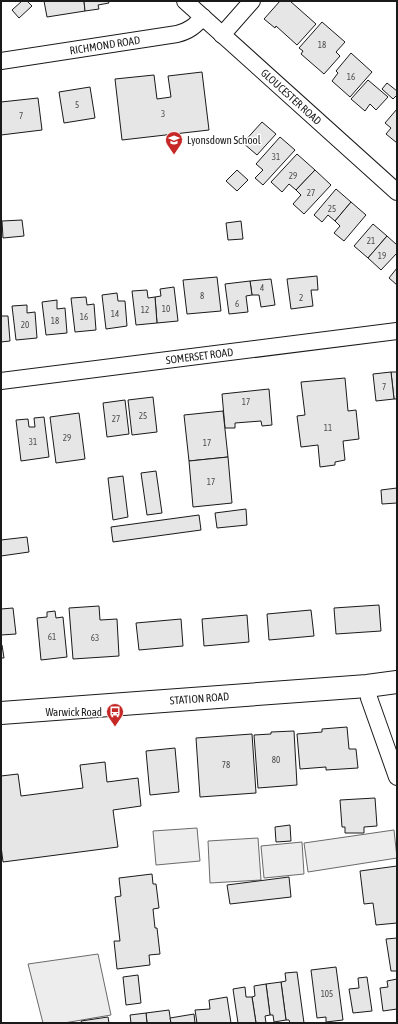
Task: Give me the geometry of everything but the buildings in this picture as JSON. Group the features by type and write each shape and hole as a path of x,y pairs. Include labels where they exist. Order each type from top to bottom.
{"main road":[{"name":"STATION ROAD","path":"1,713 367,686 397,682"}],"street":[{"name":"GLOUCESTER ROAD","path":"185,1 397,192"},
{"path":"222,34 252,1"},
{"name":"RICHMOND ROAD","path":"1,61 177,34 194,27 203,17"},
{"name":"SOMERSET ROAD","path":"1,381 397,331"},
{"path":"367,686 369,698 397,777"}],"shaded area":[{"path":"197,828 200,861 156,865 153,831"},
{"path":"394,830 397,858 308,872 304,843"},
{"path":"258,838 261,880 210,883 208,841"},
{"path":"302,842 304,874 264,878 261,846"},
{"path":"98,954 111,1015 64,1023 43,1023 28,964"}],"place":[{"name":"Lyonsdown School","path":"174,155"},
{"name":"Warwick Road","path":"115,727"}]}
